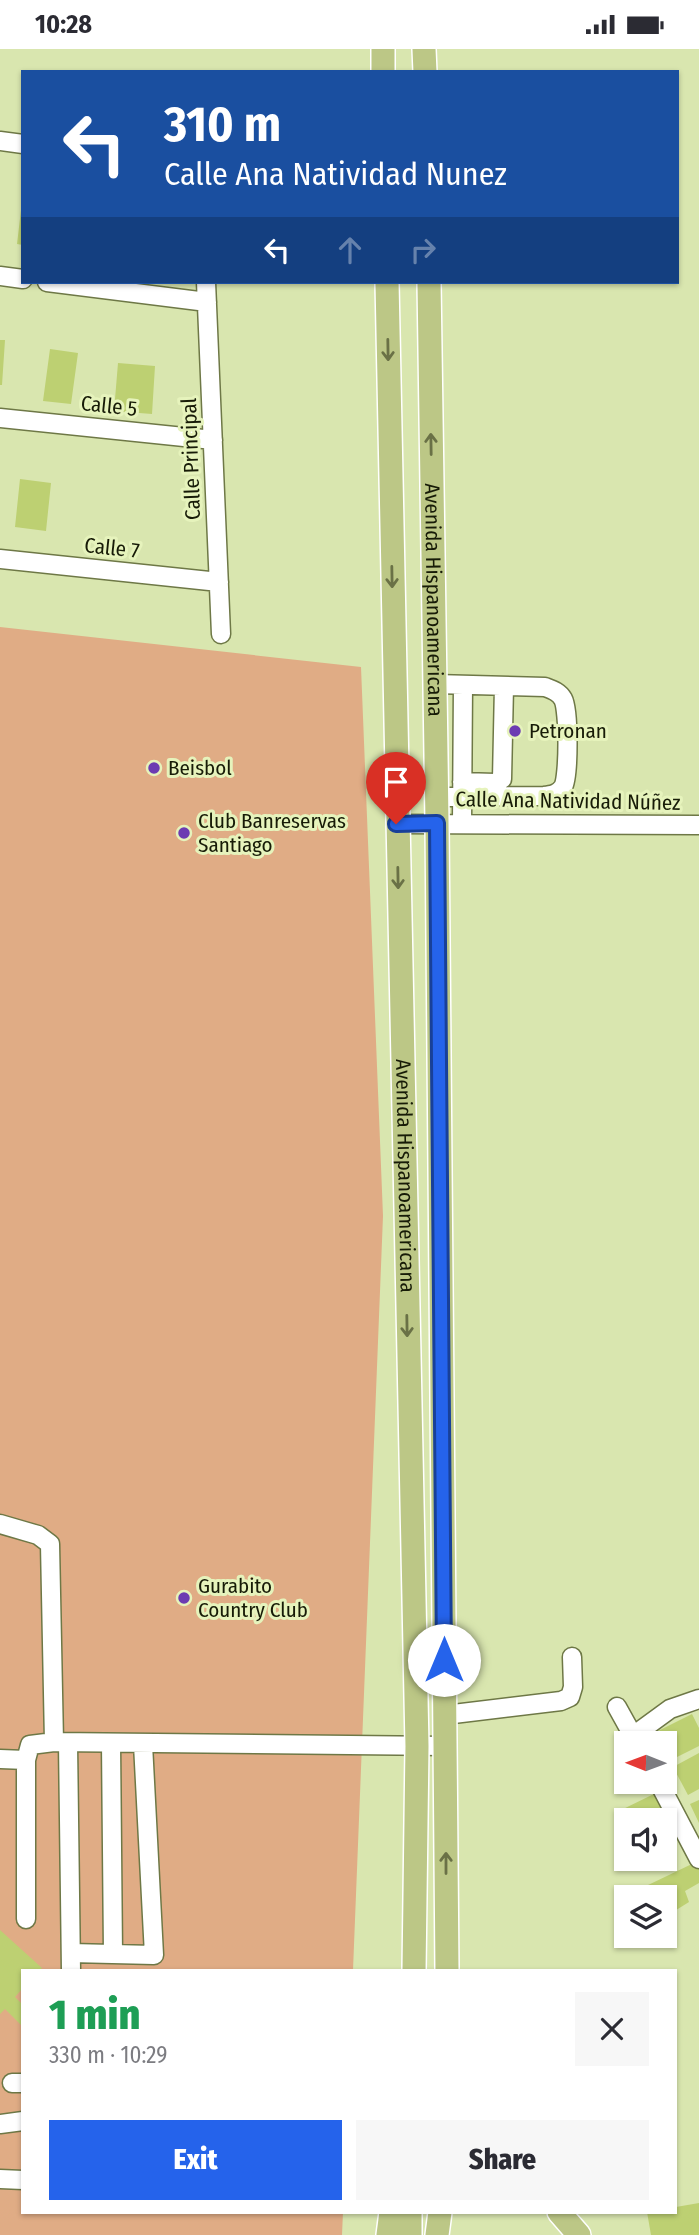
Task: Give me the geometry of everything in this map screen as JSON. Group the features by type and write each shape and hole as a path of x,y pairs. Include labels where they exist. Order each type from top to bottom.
{"main road":[{"path":"383,49 383,70"},
{"path":"424,49 425,70"},
{"name":"Avenida Hispanoamericana","path":"387,284 396,824 417,1746 413,1969"},
{"name":"Avenida Hispanoamericana","path":"429,284 437,797 446,1969"},
{"path":"446,1931 456,1969"},
{"path":"387,2235 391,2214"},
{"path":"410,2214 410,2235"},
{"path":"437,2235 440,2214"},
{"path":"561,2214 579,2235"}],"street":[{"path":"0,141 21,145"},
{"path":"0,276 21,279"},
{"path":"63,284 207,302"},
{"name":"Calle Principal","path":"206,284 221,634"},
{"name":"Calle 5","path":"0,418 213,440"},
{"name":"Calle 7","path":"0,559 219,582"},
{"path":"435,684 545,687 555,691 565,702 565,784 554,795 462,789"},
{"path":"462,823 463,685"},
{"path":"437,797 502,779 504,686"},
{"name":"Calle Ana Natividad Núñez","path":"396,824 699,825"},
{"path":"0,1524 38,1535 50,1544 71,1962 113,1954 154,1955 143,1744"},
{"path":"445,1715 561,1701 570,1697 573,1687 572,1657"},
{"path":"644,1731 670,1709 699,1699"},
{"path":"617,1707 630,1731"},
{"path":"111,1744 113,1954"},
{"path":"26,1919 26,1760 30,1745 445,1746"},
{"path":"0,1759 26,1760"},
{"path":"665,1794 699,1859"},
{"path":"0,2124 21,2121"},
{"path":"0,2179 21,2180"}],"shaded area":[{"path":"0,627 361,667 383,1216 353,1969 21,1969 21,2214 343,2214 342,2235 0,2235"}],"building":[{"path":"21,210 21,245 17,244"},
{"path":"0,340 5,340 2,385 0,385"},
{"path":"50,349 78,353 71,404 43,401"},
{"path":"118,363 155,366 152,414 114,411"},
{"path":"20,479 51,483 46,531 15,527"},
{"path":"692,1714 699,1728 699,1746 677,1757 677,1731 658,1731"},
{"path":"699,1753 699,1789 688,1795 677,1774 677,1765"},
{"path":"659,1794 666,1808 625,1808"},
{"path":"699,1800 699,1823 690,1804"},
{"path":"694,1863 699,1869 699,1883 685,1891 689,1902 677,1910 677,1885 648,1885"},
{"path":"0,1930 42,1968 21,1969 21,1990 15,1997 21,2003 21,2025 5,2009 0,2014"},
{"path":"699,2203 699,2235 651,2235 647,2214 677,2214 677,2207"}],"place":[{"name":"Petronan","path":"515,731"},
{"name":"Beisbol","path":"154,768"},
{"name":"Club Banreservas Santiago","path":"184,833"},
{"name":"Gurabito Country Club","path":"184,1598"}],"route":[{"path":"396,824 437,823 444,1660"}]}
